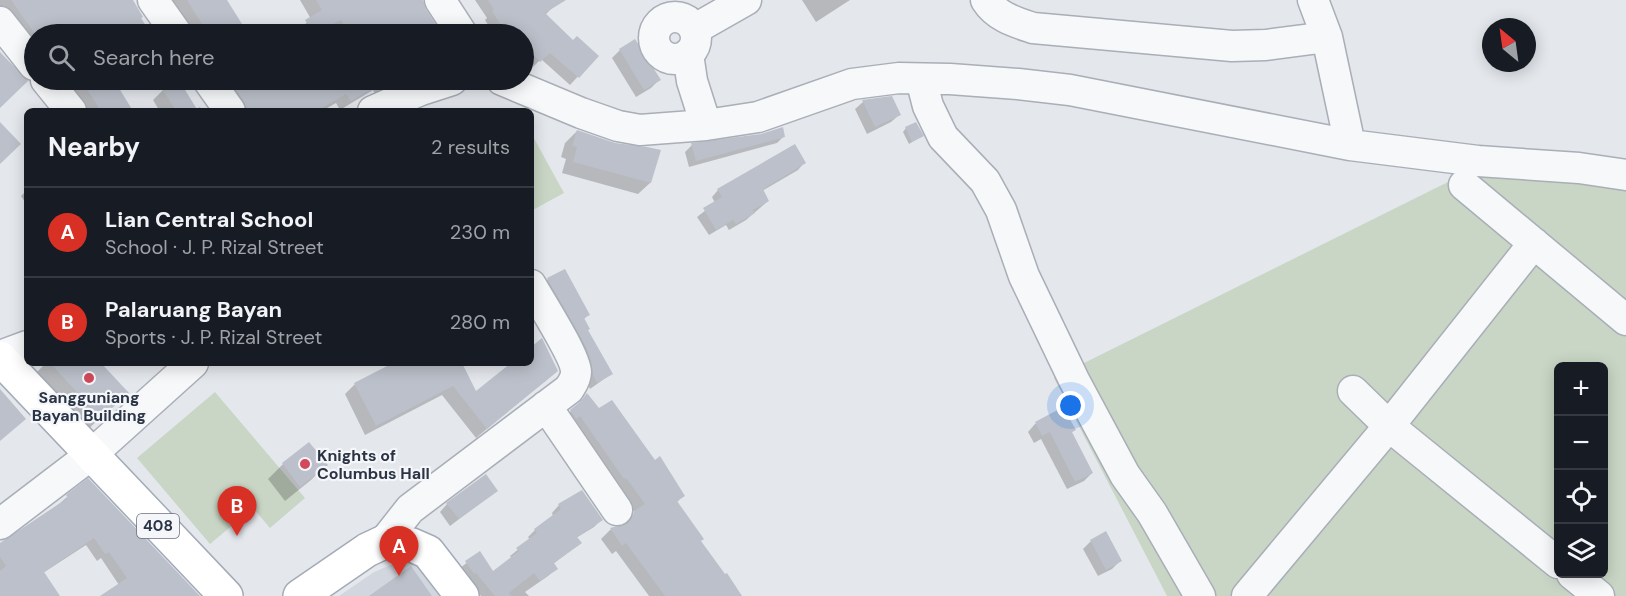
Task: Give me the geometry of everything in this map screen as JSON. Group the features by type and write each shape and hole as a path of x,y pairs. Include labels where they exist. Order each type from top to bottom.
{"main road":[{"name":"408","path":"0,357 226,596"},
{"path":"300,596 367,550 384,542 412,545 428,552 462,596"}],"street":[{"path":"153,0 170,24"},
{"path":"440,0 456,24"},
{"path":"683,47 746,0"},
{"path":"986,0 990,7 1007,19 1033,28 1232,46 1266,45 1327,37"},
{"path":"1313,0 1327,37 1350,145"},
{"path":"659,10 681,18 683,47 692,81 693,126"},
{"path":"0,22 24,52"},
{"path":"525,90 581,114 618,126 640,130 693,126 758,117 852,84 899,78 1006,83 1070,90 1350,145 1478,161 1579,168 1626,175"},
{"path":"921,78 928,106 943,137 984,181 1001,210 1024,276 1074,380 1125,475 1152,513 1200,596"},
{"path":"54,90 68,108"},
{"path":"215,90 228,108"},
{"path":"388,108 427,100 440,90"},
{"path":"1464,185 1626,320"},
{"path":"1247,596 1389,426 1534,243"},
{"path":"384,542 410,510 569,389 574,381 576,371 571,356 534,290"},
{"path":"0,357 24,347"},
{"path":"0,524 92,454 190,366"},
{"path":"1353,391 1389,426 1554,560"},
{"path":"546,406 617,510"},
{"path":"1578,578 1599,596"}],"shaded area":[{"path":"398,562 414,564 436,581 445,596 339,596 374,572"}],"green space":[{"path":"534,138 564,193 534,209"},
{"path":"1474,169 1626,184 1626,596 1167,596 1054,378"},
{"path":"215,392 305,498 270,528 253,508 210,544 137,458"}],"building":[{"path":"11,0 133,0 145,24 28,24"},
{"path":"187,0 227,0 242,24 202,24"},
{"path":"316,0 423,0 436,24 344,24 341,20 333,24 308,24 305,20 322,10"},
{"path":"488,0 566,0 545,13 573,40 577,36 599,56 579,78 550,53 540,62 534,55 534,24 500,24 492,11 494,10"},
{"path":"635,39 661,80 644,90 619,49"},
{"path":"0,52 24,77 24,85 0,108"},
{"path":"87,90 120,90 131,108 99,108"},
{"path":"163,90 185,90 196,108 174,108"},
{"path":"236,90 370,90 351,101 346,94 322,108 246,108"},
{"path":"892,96 901,115 875,127 862,100"},
{"path":"0,122 21,144 0,164"},
{"path":"916,122 924,136 912,142 905,127"},
{"path":"783,127 785,137 696,161 691,143 761,134"},
{"path":"577,130 615,143 661,150 651,183 573,162 577,147 572,146"},
{"path":"795,144 806,163 763,189 769,201 753,210 755,213 736,224 733,220 716,230 703,208 722,197 717,189"},
{"path":"565,269 590,315 584,318 590,329 588,330 613,374 597,383 586,347 547,278"},
{"path":"542,338 558,371 487,429 453,386 376,426 354,383 387,366 464,366 476,391 507,366 534,366 534,345"},
{"name":"Sangguniang Bayan Building","path":"53,366 104,366 129,393 101,418"},
{"path":"0,389 26,419 0,441"},
{"path":"587,393 599,408 612,400 655,460 660,456 685,496 677,501 704,539 701,541 742,596 665,596 626,543 622,546 610,528 627,524 634,511 645,504 626,478 624,479 580,416 576,419 570,410"},
{"path":"1063,407 1076,430 1072,432 1093,473 1075,482 1050,432 1042,436 1035,422"},
{"name":"Knights of Columbus Hall","path":"309,442 328,465 300,487 282,463"},
{"path":"486,474 498,491 459,519 446,503"},
{"path":"88,478 200,596 100,596 127,578 109,552 105,554 94,538 44,572 60,596 0,596 0,571 6,566 0,557 0,543 68,498 66,495"},
{"path":"582,490 603,520 577,537 582,543 554,563 558,569 540,581 534,573 509,593 511,596 495,596 465,561 480,551 493,571 519,551 516,548 537,533 534,529 561,509 558,504"},
{"path":"1106,531 1122,561 1106,570 1090,540"},
{"path":"411,566 432,596 369,596"}],"place":[{"name":"Sangguniang Bayan Building","path":"89,378"},
{"name":"Knights of Columbus Hall","path":"305,464"},
{"name":"Palaruang Bayan","path":"237,536"},
{"name":"Lian Central School","path":"399,576"}]}
